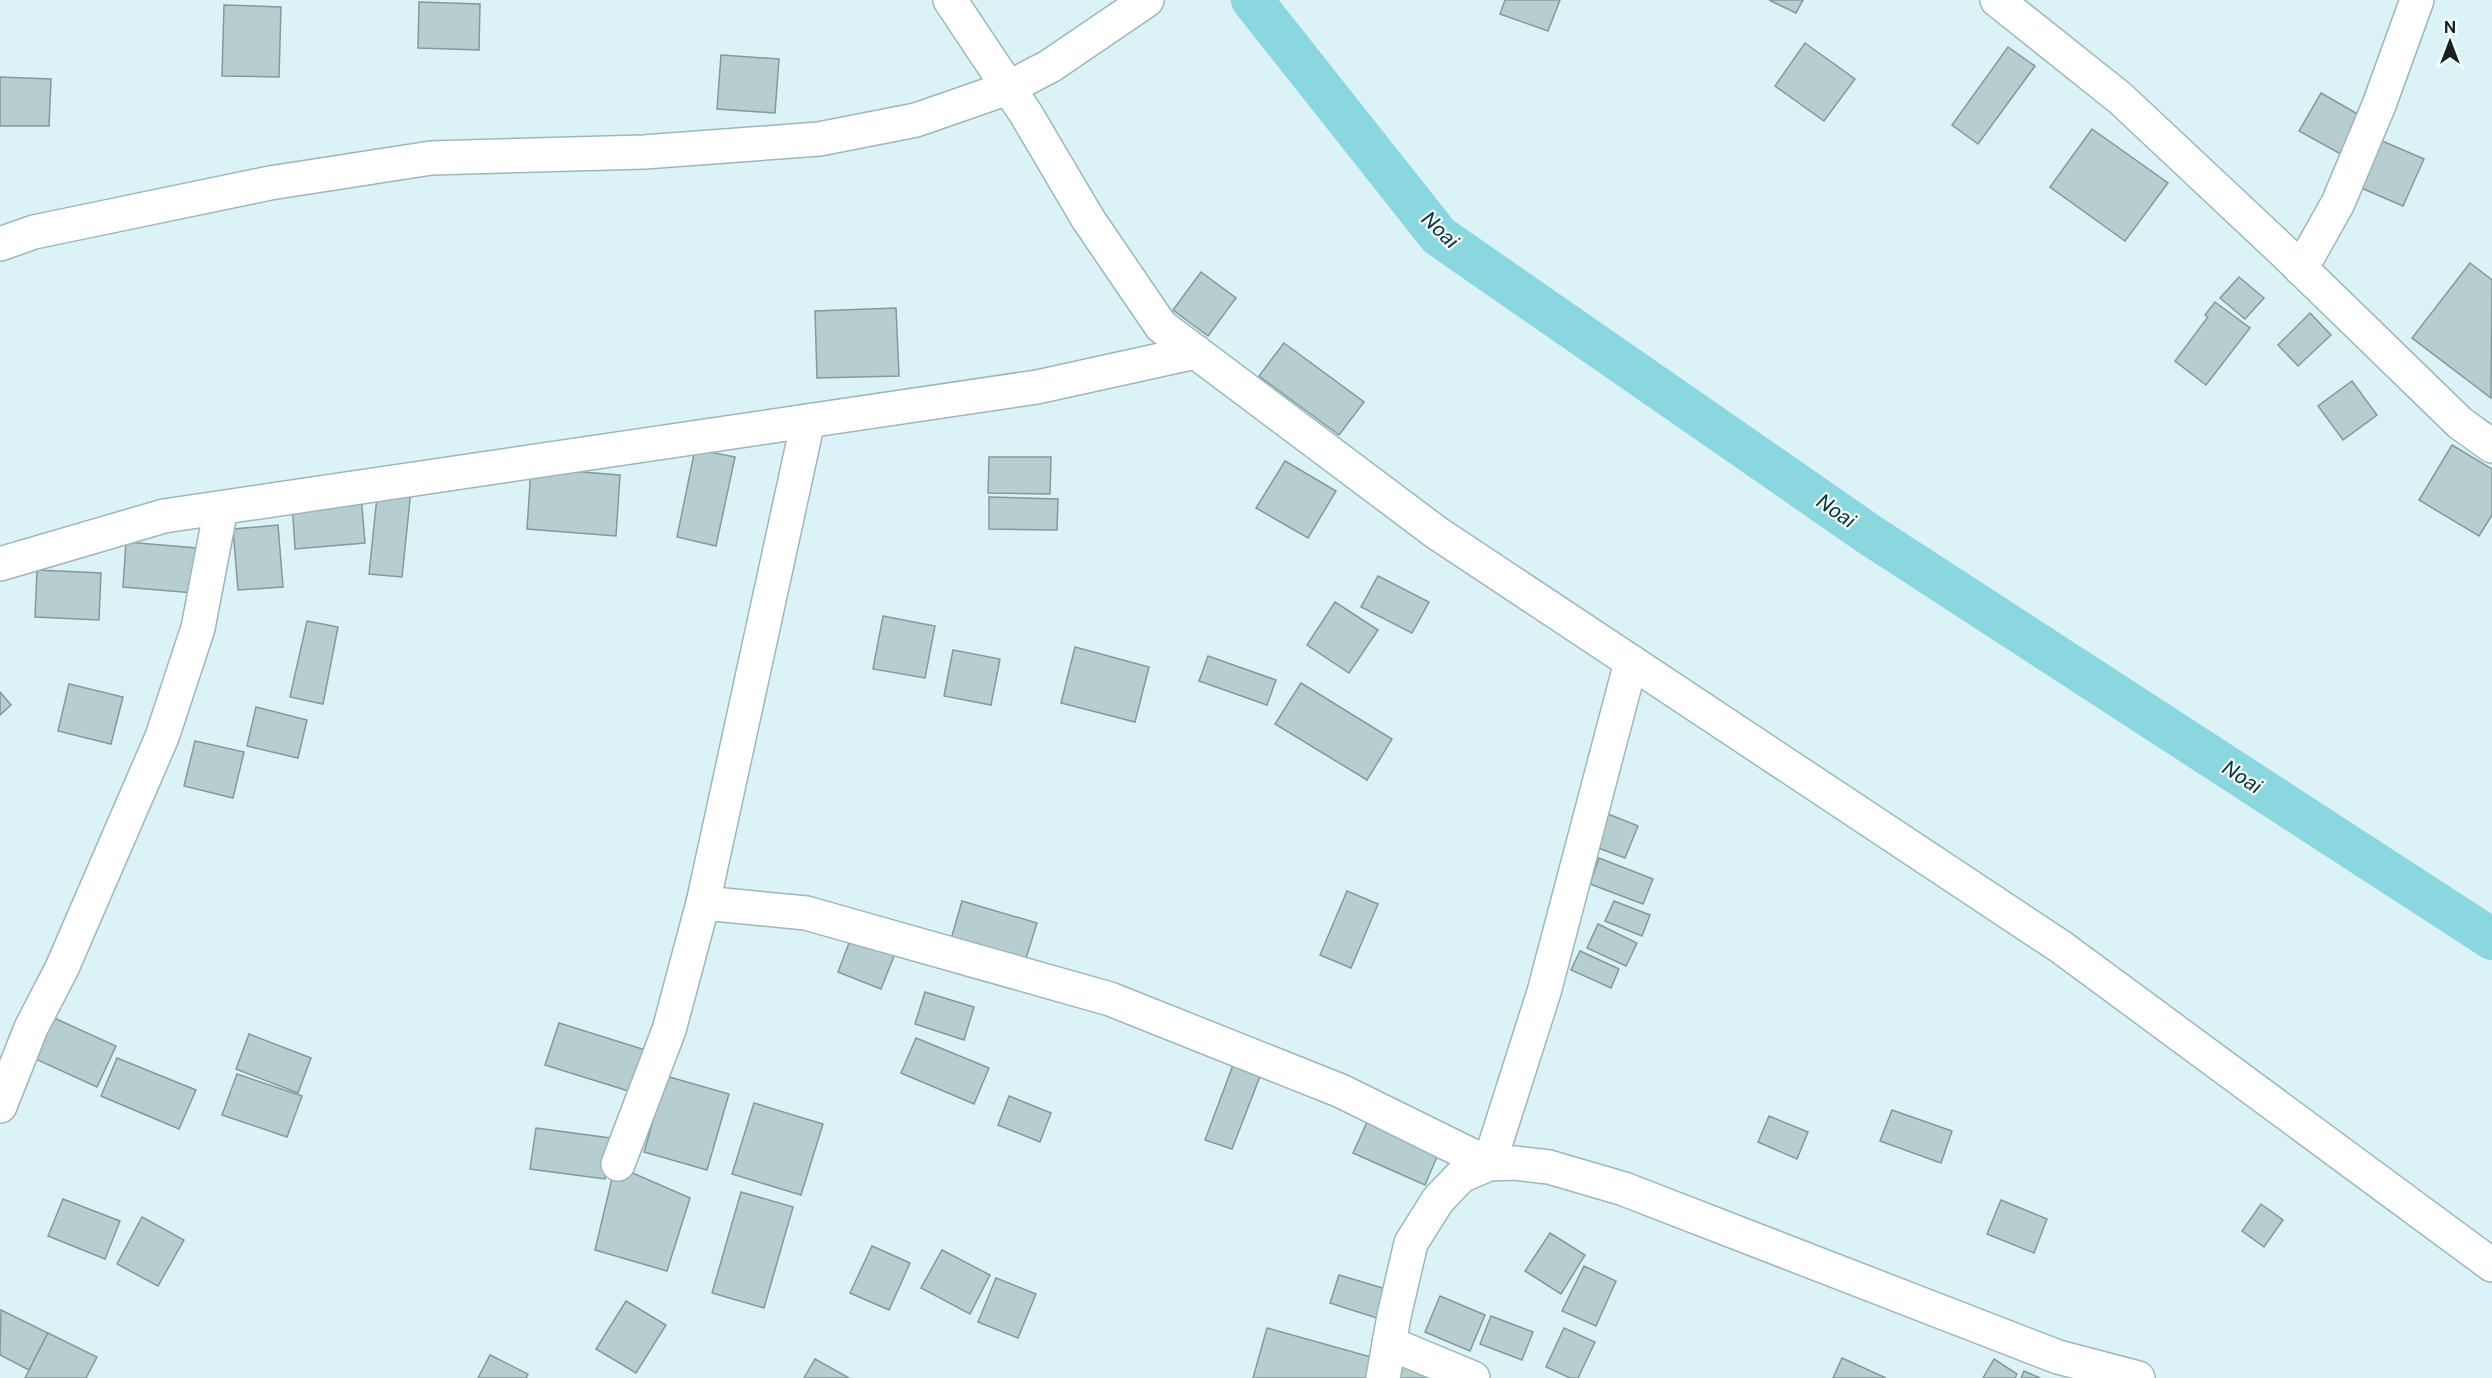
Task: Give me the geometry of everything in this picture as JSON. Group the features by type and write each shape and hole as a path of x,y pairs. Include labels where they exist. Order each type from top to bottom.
{"street":[{"path":"950,0 1008,88 1088,219 1161,326 1437,533 2061,947 2492,1264"},
{"path":"0,244 34,232 270,183 431,158 644,152 819,139 916,120 1008,88 1050,66 1147,0"},
{"path":"1997,0 2120,98 2460,423 2492,446"},
{"path":"2301,269 2338,203 2379,105 2417,0"},
{"path":"2,566 164,516 1037,387 1196,352"},
{"path":"618,1164 669,1030 703,903 808,421"},
{"path":"0,1106 31,1028 62,968 162,737 198,628 220,508"},
{"path":"1489,1164 1544,992 1631,662"},
{"path":"703,903 806,913 1110,999 1341,1091 1489,1164"},
{"path":"1383,1378 1411,1243 1438,1200 1461,1176 1489,1164 1515,1163 1549,1167 1624,1189 2058,1358 2138,1378"},
{"path":"1389,1343 1473,1378"}],"building":[{"path":"1505,0 1560,0 1548,31 1500,14"},
{"path":"1769,0 1803,0 1796,13"},
{"path":"419,2 480,4 479,50 418,48"},
{"path":"224,5 281,7 279,77 222,76"},
{"path":"1805,43 1855,79 1824,121 1775,86"},
{"path":"2008,47 2035,66 1978,144 1952,125"},
{"path":"721,55 779,59 775,113 717,109"},
{"path":"0,77 51,79 49,126 0,126"},
{"path":"2321,93 2370,121 2348,158 2299,131"},
{"path":"2092,129 2168,183 2125,241 2050,187"},
{"path":"2373,137 2424,159 2403,206 2352,184"},
{"path":"2470,263 2492,280 2491,398 2412,338"},
{"path":"1201,272 1236,298 1208,336 1173,310"},
{"path":"2239,277 2264,298 2245,319 2220,298"},
{"path":"2215,302 2250,328 2206,385 2175,361 2208,317 2205,315"},
{"path":"896,308 899,376 817,378 815,311"},
{"path":"2310,313 2331,335 2298,366 2278,345"},
{"path":"1284,343 1364,402 1339,435 1259,376"},
{"path":"2352,381 2377,415 2343,440 2318,406"},
{"path":"2452,445 2492,469 2492,515 2479,536 2419,500"},
{"path":"695,449 735,457 716,546 677,537"},
{"path":"989,457 1051,457 1050,494 988,493"},
{"path":"1285,461 1336,491 1308,538 1256,508"},
{"path":"531,468 620,475 616,536 527,529"},
{"path":"378,487 411,490 402,577 369,574"},
{"path":"361,495 365,543 295,549 292,500"},
{"path":"989,497 1058,499 1057,530 989,529"},
{"path":"278,525 283,587 238,590 233,529"},
{"path":"126,542 197,548 194,593 123,587"},
{"path":"37,570 101,573 99,620 35,617"},
{"path":"1378,576 1429,602 1412,633 1361,607"},
{"path":"1335,602 1378,630 1349,673 1307,645"},
{"path":"883,616 935,626 925,678 873,669"},
{"path":"307,621 338,627 323,704 290,697"},
{"path":"1075,647 1149,667 1135,722 1061,703"},
{"path":"953,650 1000,659 991,705 944,696"},
{"path":"1208,656 1276,680 1267,705 1199,681"},
{"path":"1301,683 1392,739 1367,780 1275,724"},
{"path":"69,684 123,697 111,744 58,731"},
{"path":"0,692 11,705 0,715"},
{"path":"256,707 307,720 298,758 247,746"},
{"path":"195,741 244,752 233,798 184,786"},
{"path":"1598,810 1638,826 1625,858 1585,843"},
{"path":"1599,858 1653,879 1643,904 1590,884"},
{"path":"1347,891 1378,904 1351,968 1320,955"},
{"path":"962,901 1037,923 1023,968 949,946"},
{"path":"1614,901 1650,915 1642,936 1605,921"},
{"path":"1598,924 1637,943 1626,966 1587,948"},
{"path":"854,930 898,946 881,989 838,972"},
{"path":"1580,951 1619,969 1611,988 1571,970"},
{"path":"925,992 974,1007 964,1040 915,1024"},
{"path":"50,1016 116,1046 97,1087 31,1057"},
{"path":"559,1023 652,1052 638,1094 545,1065"},
{"path":"249,1034 311,1058 298,1093 236,1069"},
{"path":"916,1038 989,1068 974,1104 901,1073"},
{"path":"1236,1057 1264,1066 1232,1149 1205,1140"},
{"path":"117,1058 196,1090 179,1129 101,1096"},
{"path":"237,1074 302,1096 287,1137 222,1115"},
{"path":"666,1076 729,1094 707,1170 644,1152"},
{"path":"1009,1096 1051,1113 1040,1142 998,1125"},
{"path":"754,1103 823,1124 801,1195 732,1174"},
{"path":"1892,1110 1952,1131 1941,1163 1880,1141"},
{"path":"1769,1116 1808,1132 1797,1159 1758,1142"},
{"path":"1368,1120 1439,1152 1425,1185 1353,1153"},
{"path":"536,1128 610,1138 605,1179 530,1169"},
{"path":"614,1170 635,1174 690,1198 667,1271 595,1250"},
{"path":"741,1192 793,1207 764,1308 712,1293"},
{"path":"63,1199 120,1221 105,1259 48,1236"},
{"path":"2001,1200 2047,1219 2034,1253 1987,1234"},
{"path":"2261,1204 2283,1220 2264,1247 2242,1231"},
{"path":"142,1217 184,1240 158,1286 117,1264"},
{"path":"1550,1233 1585,1255 1561,1294 1525,1271"},
{"path":"872,1246 910,1263 889,1310 850,1293"},
{"path":"942,1250 990,1275 970,1314 921,1288"},
{"path":"1584,1266 1616,1281 1596,1326 1562,1311"},
{"path":"1339,1275 1386,1289 1377,1318 1330,1303"},
{"path":"996,1278 1036,1294 1018,1338 978,1322"},
{"path":"1440,1296 1485,1315 1470,1351 1425,1332"},
{"path":"626,1301 666,1325 636,1373 596,1349"},
{"path":"1,1310 48,1333 29,1370 0,1355"},
{"path":"1491,1316 1533,1332 1522,1360 1480,1344"},
{"path":"1267,1328 1378,1359 1373,1378 1253,1378"},
{"path":"1564,1328 1595,1342 1578,1378 1570,1378 1546,1367"},
{"path":"48,1333 97,1357 86,1378 25,1378"},
{"path":"490,1355 528,1374 526,1378 478,1378"},
{"path":"1842,1358 1886,1378 1833,1378"},
{"path":"815,1359 849,1378 804,1378"},
{"path":"1401,1359 1466,1378 1395,1378"},
{"path":"1994,1359 2017,1374 2015,1378 1983,1378"},
{"path":"2024,1371 2040,1378 2021,1378"}],"waterway":[{"name":"Noai","path":"1252,0 1439,236 1870,535 2492,939"}]}
